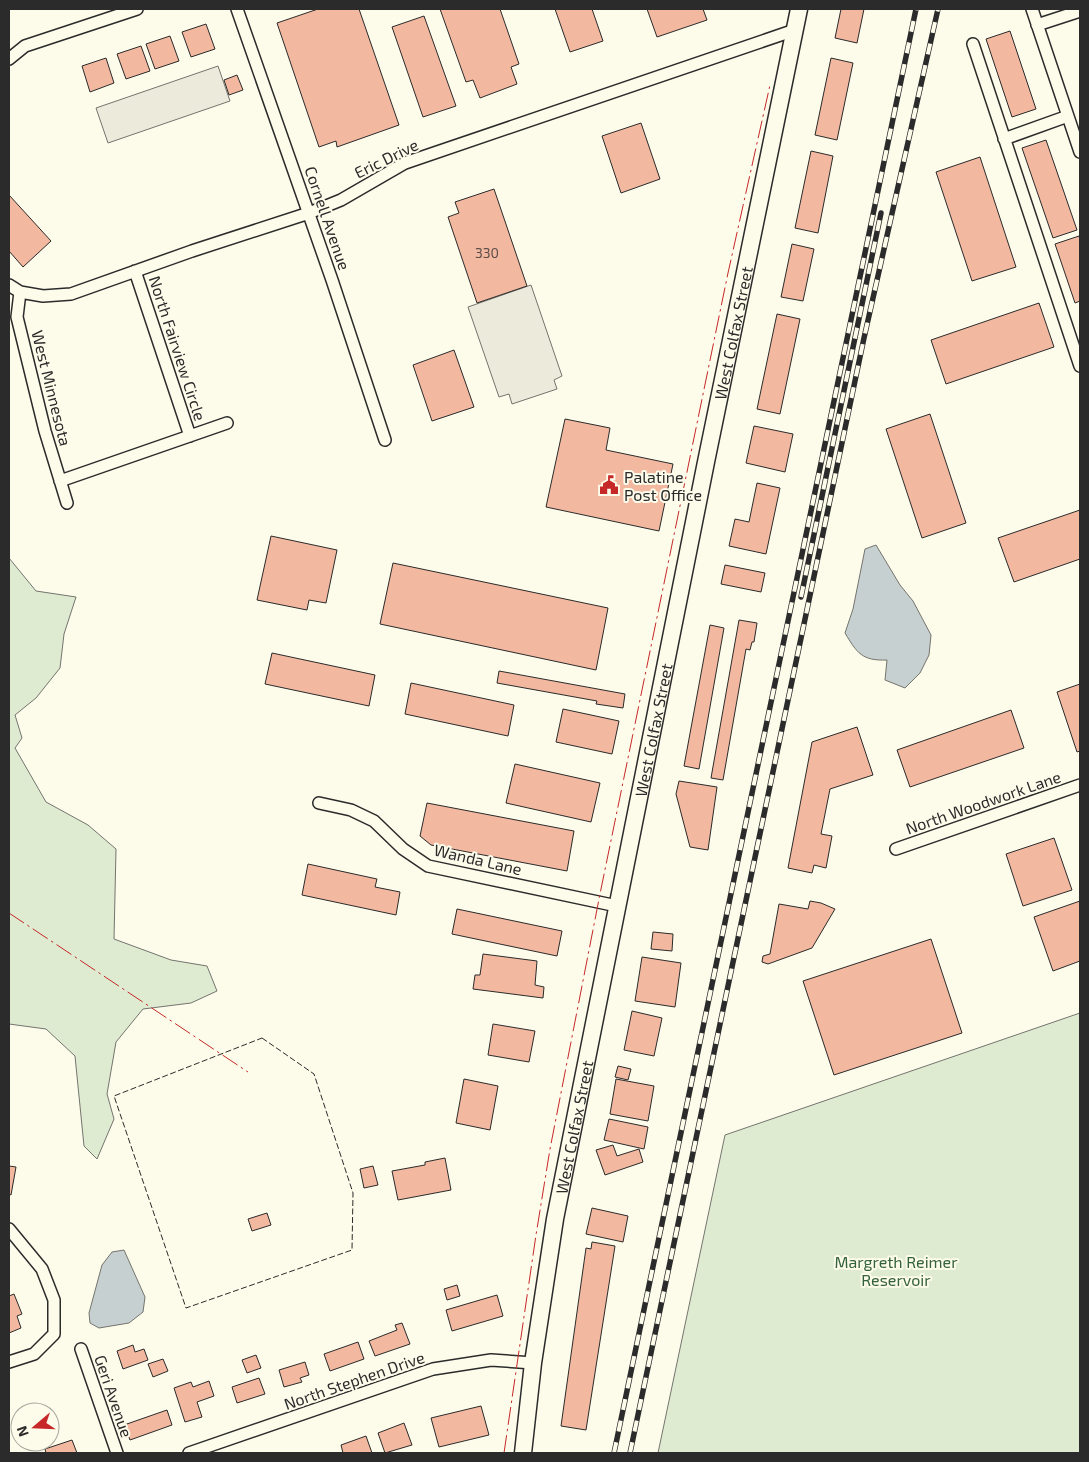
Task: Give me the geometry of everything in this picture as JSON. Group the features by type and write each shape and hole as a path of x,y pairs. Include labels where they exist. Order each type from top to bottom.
{"street":[{"path":"9,59 25,46 137,9"},
{"name":"Cornell Avenue","path":"237,9 309,213 385,440"},
{"name":"West Colfax Street","path":"523,1453 533,1363 555,1219 799,9"},
{"path":"1032,9 1080,152"},
{"path":"1037,25 1080,11"},
{"name":"Eric Drive","path":"20,292 42,296 71,294 309,213 341,200 405,163 795,30"},
{"path":"972,44 1080,366"},
{"path":"1004,139 1068,116"},
{"name":"North Fairview Circle","path":"135,271 190,436"},
{"path":"9,284 20,292"},
{"name":"West Minnesota","path":"20,292 17,317 45,431 67,503"},
{"path":"60,482 227,423"},
{"name":"North Woodwork Lane","path":"896,849 1080,785"},
{"name":"Wanda Lane","path":"319,803 351,810 374,821 403,850 428,866 617,906"},
{"path":"9,1229 42,1269 54,1300 54,1334 34,1354 9,1362"},
{"name":"Geri Avenue","path":"81,1350 118,1453"},
{"name":"North Stephen Drive","path":"189,1453 433,1369 491,1360 533,1363"}],"green space":[{"path":"9,558 36,591 76,597 64,634 60,668 36,698 15,715 22,738 15,748 46,802 88,825 116,849 114,939 171,960 207,966 217,991 191,1003 143,1009 116,1042 107,1094 114,1119 97,1159 84,1146 75,1056 46,1029 9,1024"},
{"name":"Margreth Reimer Reservoir","path":"1080,1013 1080,1453 658,1453 725,1135"}],"shaded area":[{"path":"218,66 230,101 108,143 96,108"},
{"path":"531,285 562,376 554,380 557,389 512,404 509,394 499,397 468,307"},
{"path":"876,545 900,585 913,601 931,635 929,655 920,673 905,688 885,680 887,660 872,659 861,654 853,646 845,633 853,609 865,549"},
{"path":"124,1250 145,1297 143,1312 129,1323 99,1328 90,1323 89,1313 102,1265 112,1252"}],"building":[{"path":"318,9 359,9 399,125 337,147 336,141 319,147 277,23"},
{"path":"440,9 500,9 519,64 511,67 517,84 480,98 473,80 466,82"},
{"path":"555,9 592,9 603,41 570,52"},
{"path":"647,9 703,9 707,20 657,37"},
{"path":"841,9 864,9 857,43 835,38"},
{"path":"424,16 456,106 423,117 392,27"},
{"path":"206,24 215,49 191,57 182,32"},
{"path":"1010,31 1036,109 1012,117 986,39"},
{"path":"170,36 179,61 155,69 146,44"},
{"path":"141,46 150,71 126,79 117,54"},
{"path":"106,58 114,83 90,92 82,66"},
{"path":"831,58 853,63 837,140 815,135"},
{"path":"237,75 243,90 229,95 224,80"},
{"path":"641,123 660,179 621,193 602,136"},
{"path":"1046,140 1077,230 1053,238 1022,148"},
{"path":"811,151 833,156 818,233 795,228"},
{"path":"980,157 1016,267 972,281 936,172"},
{"path":"494,189 527,286 477,303 448,217 459,213 455,202"},
{"path":"9,195 51,241 23,267 9,251"},
{"path":"1079,236 1080,301 1075,303 1055,244"},
{"path":"792,244 814,249 803,301 781,297"},
{"path":"1039,303 1054,347 946,384 931,340"},
{"path":"777,314 800,319 780,414 757,409"},
{"path":"454,350 474,407 432,421 413,365"},
{"path":"930,414 966,523 922,538 886,429"},
{"name":"Palatine Post Office","path":"565,419 610,428 606,450 673,464 659,531 546,507"},
{"path":"754,426 793,434 785,472 746,463"},
{"path":"757,483 780,488 766,554 729,546 735,519 749,522"},
{"path":"1080,510 1080,559 1014,582 998,538"},
{"path":"271,536 337,550 326,603 309,600 307,610 257,600"},
{"path":"393,563 608,608 596,670 380,624"},
{"path":"725,565 765,573 761,592 721,584"},
{"path":"739,620 757,623 754,642 752,642 750,650 746,649 723,780 711,778"},
{"path":"710,625 724,628 699,769 684,766"},
{"path":"272,653 375,675 369,706 265,684"},
{"path":"499,671 625,694 623,708 596,704 597,701 497,683"},
{"path":"411,683 514,705 508,736 405,714"},
{"path":"1080,684 1080,751 1077,752 1057,692"},
{"path":"563,709 619,721 612,754 556,742"},
{"path":"1011,710 1024,748 910,787 897,750"},
{"path":"857,727 873,775 830,789 821,834 832,836 826,868 814,865 812,873 788,868 812,742"},
{"path":"515,764 600,783 591,822 506,803"},
{"path":"679,781 717,787 708,850 690,847 676,794"},
{"path":"427,803 574,831 567,871 431,845 420,836"},
{"path":"1054,838 1072,890 1023,906 1006,854"},
{"path":"308,864 377,879 375,887 400,892 396,915 302,895"},
{"path":"810,901 835,909 812,948 768,964 762,962 763,956 770,954 779,904 808,909"},
{"path":"1080,901 1080,961 1053,971 1034,917"},
{"path":"457,909 562,931 557,956 452,934"},
{"path":"653,932 673,934 672,951 651,949"},
{"path":"931,939 962,1033 834,1075 803,981"},
{"path":"483,954 537,961 535,985 544,987 543,998 473,989 475,975 480,975"},
{"path":"642,957 681,963 675,1007 635,1001"},
{"path":"632,1011 662,1018 654,1056 624,1050"},
{"path":"493,1024 535,1031 529,1062 488,1055"},
{"path":"618,1066 631,1069 628,1080 615,1077"},
{"path":"464,1079 498,1086 490,1130 456,1123"},
{"path":"616,1079 654,1086 648,1121 610,1114"},
{"path":"609,1119 648,1127 644,1149 604,1140"},
{"path":"613,1145 617,1156 639,1149 643,1162 605,1175 596,1150"},
{"path":"445,1158 451,1190 398,1200 392,1171 425,1165 425,1162"},
{"path":"9,1166 16,1167 11,1195 9,1194"},
{"path":"373,1166 378,1185 364,1188 360,1169"},
{"path":"592,1208 628,1216 623,1242 586,1234"},
{"path":"267,1213 271,1225 252,1231 248,1219"},
{"path":"592,1242 615,1246 586,1430 561,1426 586,1248 591,1249"},
{"path":"457,1285 460,1296 447,1300 444,1289"},
{"path":"14,1294 22,1314 17,1316 21,1328 9,1333 9,1296"},
{"path":"497,1295 503,1316 452,1331 446,1310"},
{"path":"402,1323 410,1344 375,1356 369,1341 397,1330 395,1325"},
{"path":"358,1342 364,1359 330,1371 324,1354"},
{"path":"133,1345 135,1352 144,1349 148,1360 123,1369 117,1351"},
{"path":"256,1355 261,1368 247,1373 242,1360"},
{"path":"163,1359 168,1371 153,1377 148,1364"},
{"path":"305,1362 309,1375 300,1378 302,1382 284,1387 279,1370"},
{"path":"259,1378 265,1394 237,1403 232,1387"},
{"path":"209,1381 214,1396 197,1402 202,1417 185,1422 174,1388 191,1382 193,1387"},
{"path":"481,1406 489,1435 439,1447 431,1418"},
{"path":"167,1410 172,1425 130,1440 124,1425"},
{"path":"404,1423 412,1445 385,1453 378,1433"},
{"path":"366,1436 372,1453 343,1453 341,1445"},
{"path":"72,1440 77,1453 46,1453 60,1452 60,1444"}],"railway":[{"path":"614,1453 916,9"},
{"path":"630,1453 864,338 938,9"},
{"path":"801,597 881,213"}],"fence":[{"path":"262,1038 314,1074 353,1193 352,1250 186,1308 114,1096 262,1038"}],"power":[{"path":"504,1453 550,1149 601,889 728,273 770,85"},
{"path":"9,913 248,1072"}],"place":[{"name":"Palatine Post Office","path":"609,485"}]}
